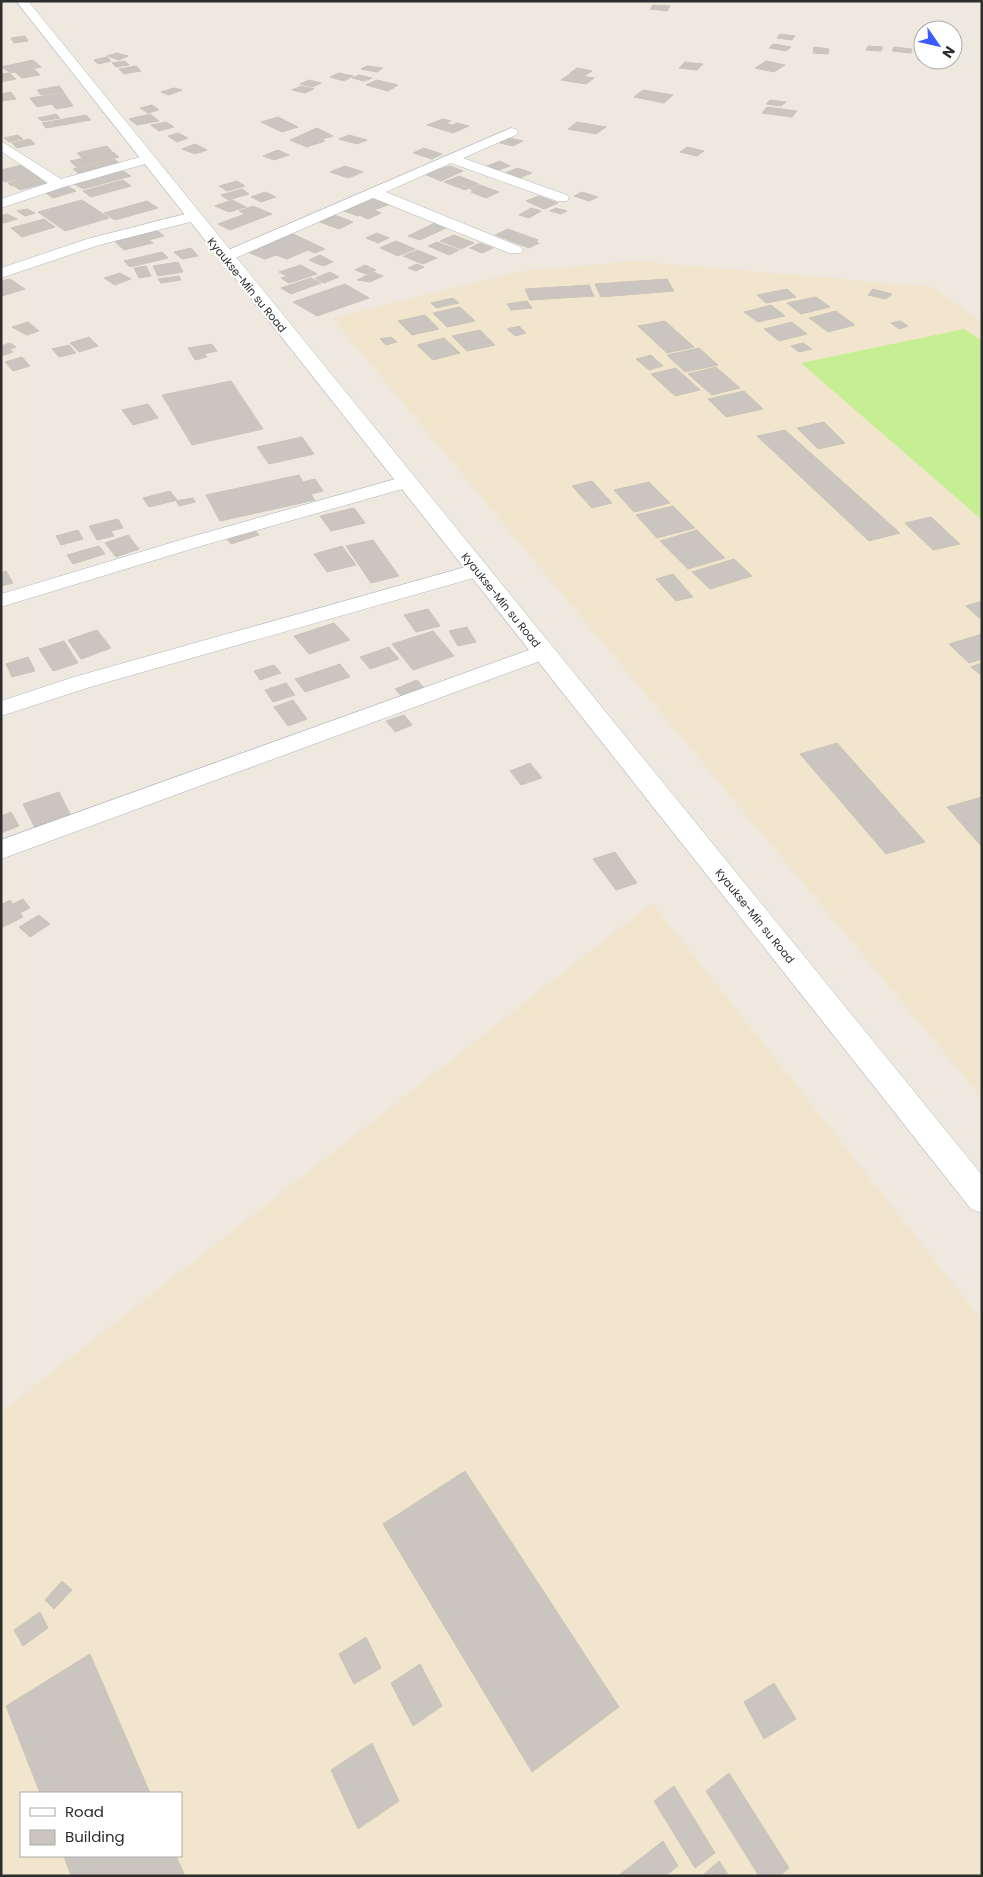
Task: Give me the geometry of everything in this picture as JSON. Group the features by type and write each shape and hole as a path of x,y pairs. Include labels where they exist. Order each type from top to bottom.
{"street":[{"name":"Kyaukse-Min su Road","path":"22,1 225,257 982,1199"},
{"path":"225,257 511,132"},
{"path":"1,145 59,184"},
{"path":"450,158 562,198"},
{"path":"1,204 59,184 147,159"},
{"path":"372,192 515,250"},
{"path":"1,273 93,242 193,217"},
{"path":"1,601 194,542 406,482"},
{"path":"1,709 82,682 476,570"},
{"path":"1,850 543,652"}],"shaded area":[{"path":"635,261 933,287 982,322 982,1098 332,318 523,271"},
{"path":"652,903 982,1320 982,1876 1,1876 1,1412"}],"green space":[{"path":"964,329 982,341 981,519 801,363"}],"building":[{"path":"653,5 670,6 667,11 650,9"},
{"path":"780,34 795,36 792,40 777,38"},
{"path":"25,36 28,41 14,43 11,38"},
{"path":"773,44 791,47 786,51 769,48"},
{"path":"868,46 883,47 881,51 866,50"},
{"path":"814,47 829,49 828,54 813,53"},
{"path":"894,47 912,49 911,53 892,51"},
{"path":"117,53 128,56 119,60 107,56"},
{"path":"107,57 111,61 98,64 94,60"},
{"path":"33,60 41,67 11,73 1,67"},
{"path":"125,61 129,65 116,67 112,63"},
{"path":"766,61 785,65 774,72 755,68"},
{"path":"685,62 703,64 697,70 679,68"},
{"path":"136,66 141,71 124,74 119,69"},
{"path":"367,66 383,68 377,72 361,69"},
{"path":"577,68 592,71 584,76 570,73"},
{"path":"34,69 40,75 22,78 16,73"},
{"path":"9,73 16,79 1,82 1,74"},
{"path":"339,73 353,76 344,81 330,77"},
{"path":"570,74 594,78 586,84 561,80"},
{"path":"359,75 372,78 364,81 352,78"},
{"path":"309,80 321,83 312,87 300,84"},
{"path":"377,80 398,85 388,91 366,85"},
{"path":"59,86 64,92 41,95 37,90"},
{"path":"301,86 314,89 305,93 292,90"},
{"path":"174,88 182,90 169,95 161,92"},
{"path":"643,90 673,95 664,103 634,97"},
{"path":"11,92 16,99 2,101 1,94"},
{"path":"64,93 73,106 56,109 52,104 37,107 30,98"},
{"path":"770,100 786,102 781,106 766,104"},
{"path":"152,105 159,110 148,113 140,108"},
{"path":"767,107 797,111 792,117 762,113"},
{"path":"56,114 60,118 42,121 38,118"},
{"path":"150,114 159,121 137,125 129,119"},
{"path":"86,115 91,120 46,128 42,123"},
{"path":"278,117 298,127 282,132 261,122"},
{"path":"443,119 451,121 446,123 452,125 457,123 469,126 453,133 427,125"},
{"path":"166,122 174,127 159,131 151,125"},
{"path":"577,122 606,127 596,134 568,129"},
{"path":"317,128 333,136 322,139 325,141 307,147 290,140"},
{"path":"178,133 188,138 177,142 168,136"},
{"path":"18,135 23,139 9,142 4,138"},
{"path":"349,135 367,140 357,144 339,139"},
{"path":"510,138 523,141 513,146 500,143"},
{"path":"30,139 35,144 17,148 12,143"},
{"path":"195,144 207,150 195,154 182,149"},
{"path":"107,146 112,151 82,158 77,153"},
{"path":"687,147 704,151 697,156 680,152"},
{"path":"424,148 442,154 432,159 413,153"},
{"path":"278,150 289,155 274,160 263,156"},
{"path":"113,152 119,157 76,167 70,161"},
{"path":"114,159 122,165 81,175 73,169"},
{"path":"500,161 510,166 495,171 484,167"},
{"path":"22,165 35,175 5,182 1,179 1,170"},
{"path":"345,166 363,172 348,178 330,172"},
{"path":"450,166 463,171 441,181 424,174"},
{"path":"518,168 532,173 519,178 505,173"},
{"path":"121,170 131,176 83,189 73,183"},
{"path":"36,175 40,178 11,186 8,183"},
{"path":"459,176 479,184 465,190 444,182"},
{"path":"40,179 46,183 20,190 14,186"},
{"path":"123,180 131,186 91,197 83,191"},
{"path":"237,181 245,186 227,191 219,186"},
{"path":"66,185 76,191 53,198 43,191"},
{"path":"480,185 499,192 486,198 471,192 474,191 470,189"},
{"path":"242,189 249,194 228,200 221,195"},
{"path":"265,192 276,197 261,202 251,197"},
{"path":"582,192 598,197 589,201 574,196"},
{"path":"372,196 393,203 358,216 341,210"},
{"path":"539,196 558,203 544,209 526,201"},
{"path":"82,200 109,218 65,231 38,212"},
{"path":"232,200 246,207 229,212 215,206"},
{"path":"147,201 158,208 115,220 104,213"},
{"path":"253,206 272,214 230,230 218,224 245,214 239,211"},
{"path":"531,208 541,211 529,218 519,215"},
{"path":"556,208 567,211 561,214 550,211"},
{"path":"27,209 35,213 25,216 17,211"},
{"path":"374,210 381,213 368,219 361,216"},
{"path":"7,214 17,219 4,223 1,222 1,216"},
{"path":"332,214 353,222 339,229 317,221"},
{"path":"44,219 55,227 22,237 11,228"},
{"path":"435,223 448,227 420,240 408,236"},
{"path":"155,229 164,236 149,240 153,243 124,250 112,239"},
{"path":"508,229 538,240 535,241 539,243 529,248 495,235"},
{"path":"291,233 325,249 315,253 308,250 287,259 276,255 265,259 247,252"},
{"path":"377,233 389,238 378,243 366,238"},
{"path":"454,235 474,243 461,249 440,241"},
{"path":"396,241 415,249 398,256 380,248"},
{"path":"437,242 459,250 449,255 428,246"},
{"path":"480,243 493,248 482,253 470,248"},
{"path":"191,248 198,256 182,259 174,252"},
{"path":"417,250 437,258 423,264 403,256"},
{"path":"162,252 168,258 130,267 124,261"},
{"path":"320,255 333,262 323,266 309,260"},
{"path":"178,262 183,272 158,276 153,266"},
{"path":"417,264 424,267 416,271 408,268"},
{"path":"301,265 317,274 289,283 281,278 287,276 279,272"},
{"path":"365,265 376,270 366,274 355,270"},
{"path":"146,266 151,276 139,278 134,268"},
{"path":"330,272 339,277 324,283 315,278"},
{"path":"373,272 383,276 370,282 357,280"},
{"path":"120,273 131,279 115,285 104,278"},
{"path":"179,276 181,280 161,283 158,279"},
{"path":"311,278 321,283 291,294 281,288"},
{"path":"10,279 25,289 2,296 1,281"},
{"path":"667,279 674,291 601,297 595,284"},
{"path":"345,284 369,298 317,316 293,302"},
{"path":"589,285 594,296 530,300 525,289"},
{"path":"787,289 796,297 766,303 757,295"},
{"path":"873,289 892,294 886,299 868,295"},
{"path":"816,297 830,307 801,314 787,303"},
{"path":"453,298 459,303 436,308 431,303"},
{"path":"527,301 532,308 511,310 507,304"},
{"path":"771,305 785,316 758,322 744,312"},
{"path":"460,307 475,321 447,327 433,313"},
{"path":"836,311 855,325 828,332 809,318"},
{"path":"425,315 439,329 412,335 398,321"},
{"path":"665,321 694,347 667,353 638,326"},
{"path":"900,321 908,326 899,329 891,323"},
{"path":"28,322 39,331 27,335 12,327"},
{"path":"792,322 807,334 779,341 764,329"},
{"path":"519,326 526,333 515,336 507,329"},
{"path":"480,330 495,345 467,351 452,336"},
{"path":"89,337 98,346 79,352 70,343"},
{"path":"391,337 397,342 386,345 380,339"},
{"path":"444,338 460,353 433,360 417,345"},
{"path":"10,343 16,347 10,349 13,352 1,356 1,346"},
{"path":"803,343 812,349 799,352 791,346"},
{"path":"212,344 217,351 204,354 207,357 195,360 188,348"},
{"path":"69,345 76,353 59,357 52,349"},
{"path":"699,348 718,365 685,372 667,355"},
{"path":"651,355 663,366 649,370 636,359"},
{"path":"22,357 30,366 13,371 5,362"},
{"path":"716,367 740,388 712,395 688,374"},
{"path":"676,368 700,390 675,396 651,374"},
{"path":"231,381 263,429 192,445 162,395"},
{"path":"744,391 763,409 726,417 708,399"},
{"path":"148,404 158,418 133,425 122,410"},
{"path":"824,422 845,443 818,449 797,428"},
{"path":"785,430 900,533 869,541 757,436"},
{"path":"302,437 314,454 269,464 257,447"},
{"path":"299,475 303,482 315,479 323,491 311,494 315,500 220,521 206,495"},
{"path":"592,481 612,503 592,508 572,486"},
{"path":"649,482 670,503 634,512 614,490"},
{"path":"170,491 177,500 149,507 143,498"},
{"path":"193,498 195,502 179,506 176,501"},
{"path":"673,506 695,528 657,538 636,515"},
{"path":"354,508 365,523 331,531 320,516"},
{"path":"931,517 960,544 933,550 905,523"},
{"path":"118,519 123,528 111,531 114,536 97,540 89,526"},
{"path":"254,529 259,535 231,544 226,538"},
{"path":"78,530 83,539 61,545 56,536"},
{"path":"697,530 725,558 688,569 660,541"},
{"path":"128,535 139,549 116,557 105,543"},
{"path":"373,540 399,576 371,583 346,546"},
{"path":"99,546 105,554 73,564 67,555"},
{"path":"342,546 356,565 327,572 314,554"},
{"path":"734,559 752,576 710,589 692,572"},
{"path":"6,571 13,583 1,586 1,573"},
{"path":"673,574 693,597 676,601 656,579"},
{"path":"982,601 982,617 979,618 966,606"},
{"path":"428,609 440,626 416,632 404,615"},
{"path":"334,623 350,640 309,654 294,636"},
{"path":"467,627 476,642 458,646 449,631"},
{"path":"97,630 111,648 81,659 68,640"},
{"path":"433,631 454,656 413,670 392,644"},
{"path":"982,634 982,659 969,663 949,644"},
{"path":"64,641 78,663 53,671 39,649"},
{"path":"389,647 399,659 370,669 360,657"},
{"path":"28,657 35,671 12,677 6,664"},
{"path":"982,663 982,676 971,667"},
{"path":"340,664 350,677 305,692 295,679"},
{"path":"274,665 281,673 260,680 254,671"},
{"path":"417,680 426,690 404,699 395,689"},
{"path":"286,683 295,695 273,702 265,690"},
{"path":"293,700 307,719 288,726 274,707"},
{"path":"404,715 412,725 395,732 386,721"},
{"path":"837,743 925,842 886,854 800,754"},
{"path":"530,763 542,778 521,785 510,771"},
{"path":"59,792 73,820 37,832 23,804"},
{"path":"982,797 982,847 947,807"},
{"path":"11,812 19,826 1,833 1,816"},
{"path":"615,852 637,883 616,890 593,859"},
{"path":"23,899 30,908 20,913 23,917 1,928 1,905 10,900 13,904"},
{"path":"39,915 50,924 30,937 19,927"},
{"path":"465,1471 619,1707 532,1772 383,1524"},
{"path":"62,1581 72,1590 54,1609 45,1600"},
{"path":"40,1612 48,1628 23,1646 14,1630"},
{"path":"366,1637 381,1668 354,1684 339,1654"},
{"path":"90,1654 150,1792 40,1792 6,1706"},
{"path":"420,1664 442,1706 413,1726 391,1683"},
{"path":"774,1683 796,1719 764,1739 744,1702"},
{"path":"372,1743 399,1801 358,1829 331,1770"},
{"path":"729,1773 789,1868 780,1876 759,1876 706,1791"},
{"path":"674,1786 715,1853 695,1868 654,1801"},
{"path":"663,1841 678,1866 665,1876 618,1876"},
{"path":"64,1857 176,1857 185,1876 71,1876"},
{"path":"719,1861 729,1876 702,1876"}]}
